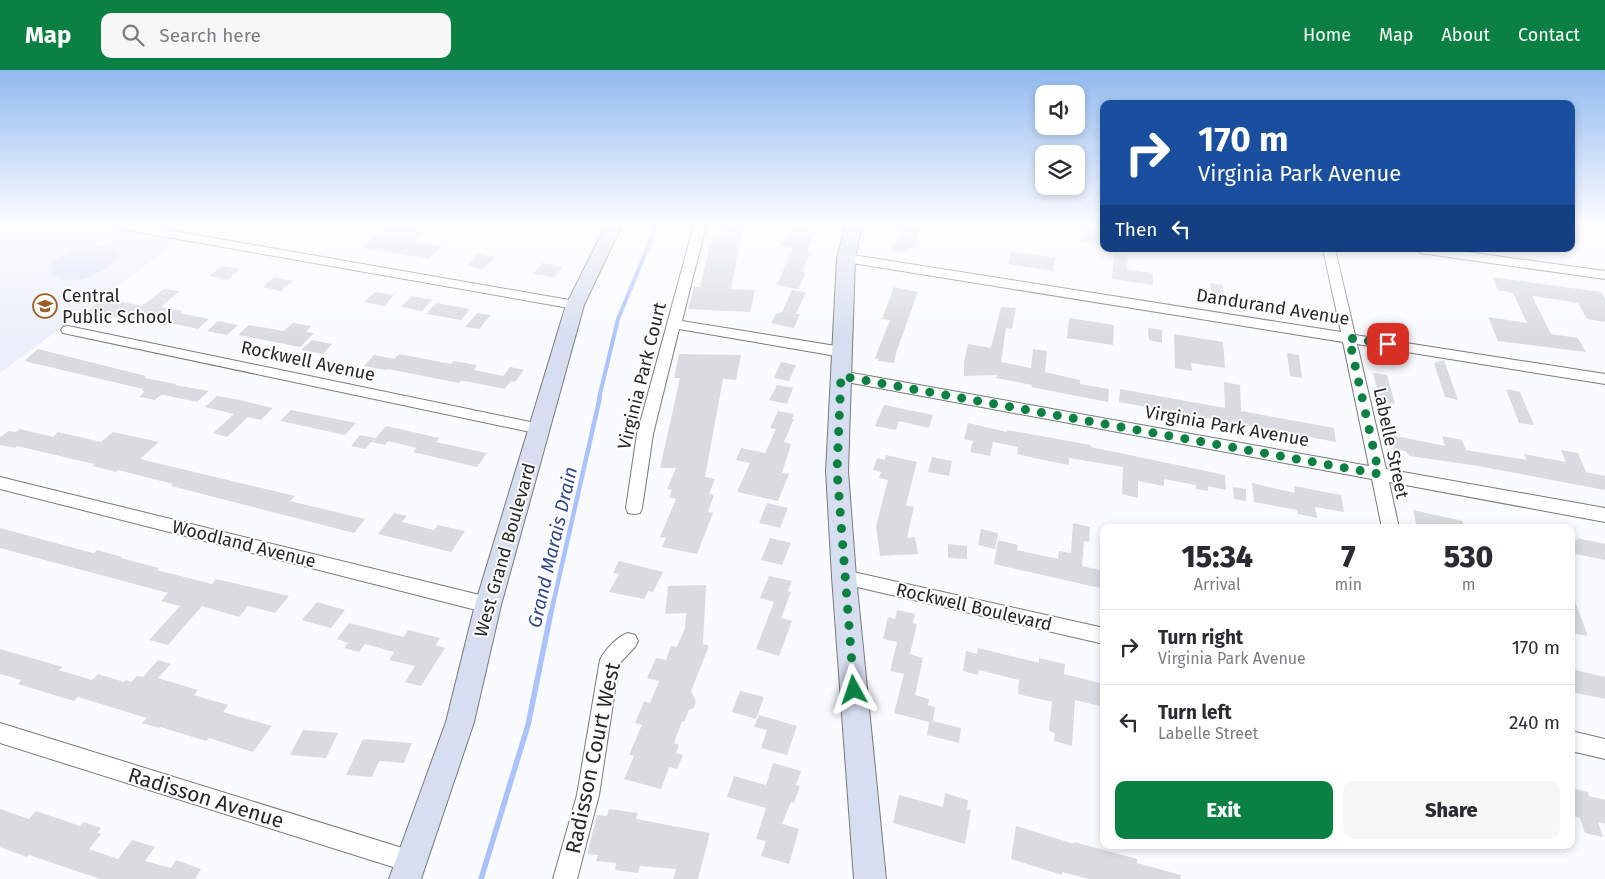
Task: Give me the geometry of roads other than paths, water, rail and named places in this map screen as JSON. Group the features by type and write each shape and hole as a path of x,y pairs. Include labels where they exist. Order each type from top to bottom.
{"street":[{"path":"338,263 575,305"},
{"name":"West Grand Boulevard","path":"408,871 460,722 488,605 575,305 595,263"},
{"name":"Virginia Park Court","path":"634,508 645,434 690,263"},
{"path":"846,263 837,471 844,577 870,879"},
{"name":"Dandurand Avenue","path":"876,263 1605,379"},
{"name":"Labelle Street","path":"1332,263 1389,524"},
{"path":"1518,263 1605,275"},
{"name":"Virginia Park Avenue","path":"674,324 842,364 1379,474 1605,515"},
{"name":"Rockwell Avenue","path":"68,330 540,429"},
{"name":"Woodland Avenue","path":"0,483 488,605"},
{"name":"Rockwell Boulevard","path":"844,577 1100,635"},
{"name":"Radisson Court West","path":"565,879 588,795 610,660 628,641"},
{"name":"Radisson Avenue","path":"0,733 408,871"},
{"path":"1575,742 1605,749"}],"waterway":[{"name":"Grand Marais Drain","path":"599,398 618,319 641,263"},
{"name":"Grand Marais Drain","path":"551,613 600,397"},
{"name":"Grand Marais Drain","path":"481,879 528,725 551,612"}],"place":[{"name":"Central Public School","path":"45,306"}]}
